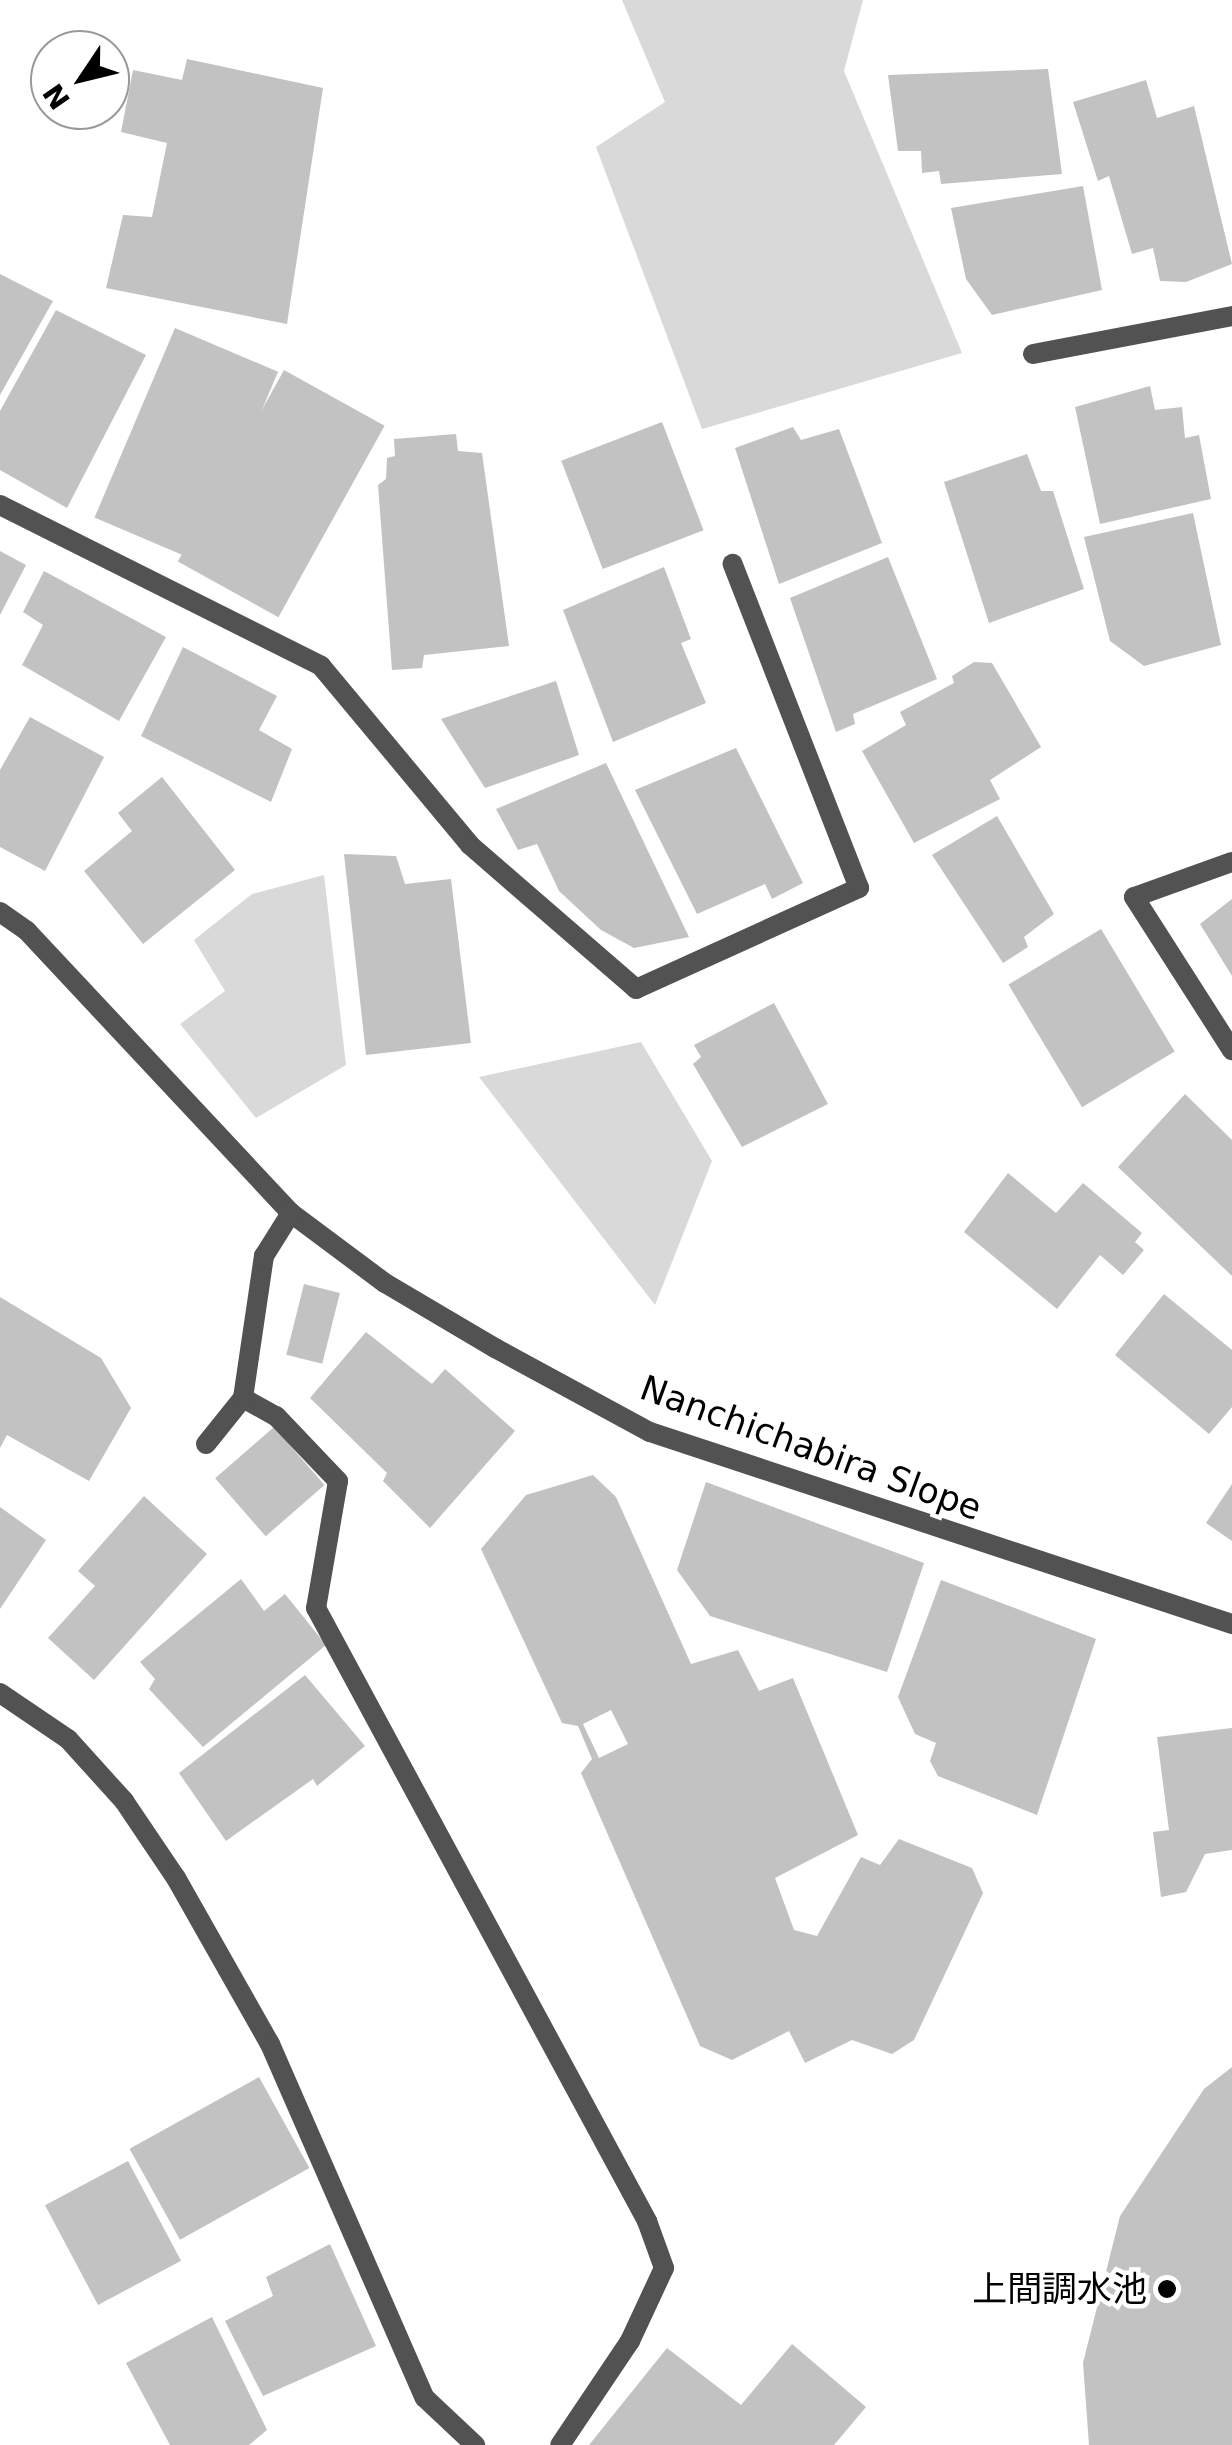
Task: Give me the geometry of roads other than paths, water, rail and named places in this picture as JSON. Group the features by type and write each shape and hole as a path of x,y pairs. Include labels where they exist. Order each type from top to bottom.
{"street":[{"path":"1033,354 1232,316"},
{"path":"0,505 321,666 470,845 636,989 859,888 733,564"},
{"path":"1232,862 1134,897 1232,1050"},
{"name":"Nanchichabira Slope","path":"0,912 26,931 291,1214 385,1283 650,1432 1232,1624"},
{"path":"206,1444 243,1398 264,1256 291,1214"},
{"path":"243,1398 276,1416 338,1481 316,1608 647,2221 664,2268 630,2341 560,2445"},
{"path":"0,1693 68,1739 124,1801 176,1878 270,2044 425,2398 476,2445"}],"place":[{"name":"上間調水池","path":"1167,2289"}]}
